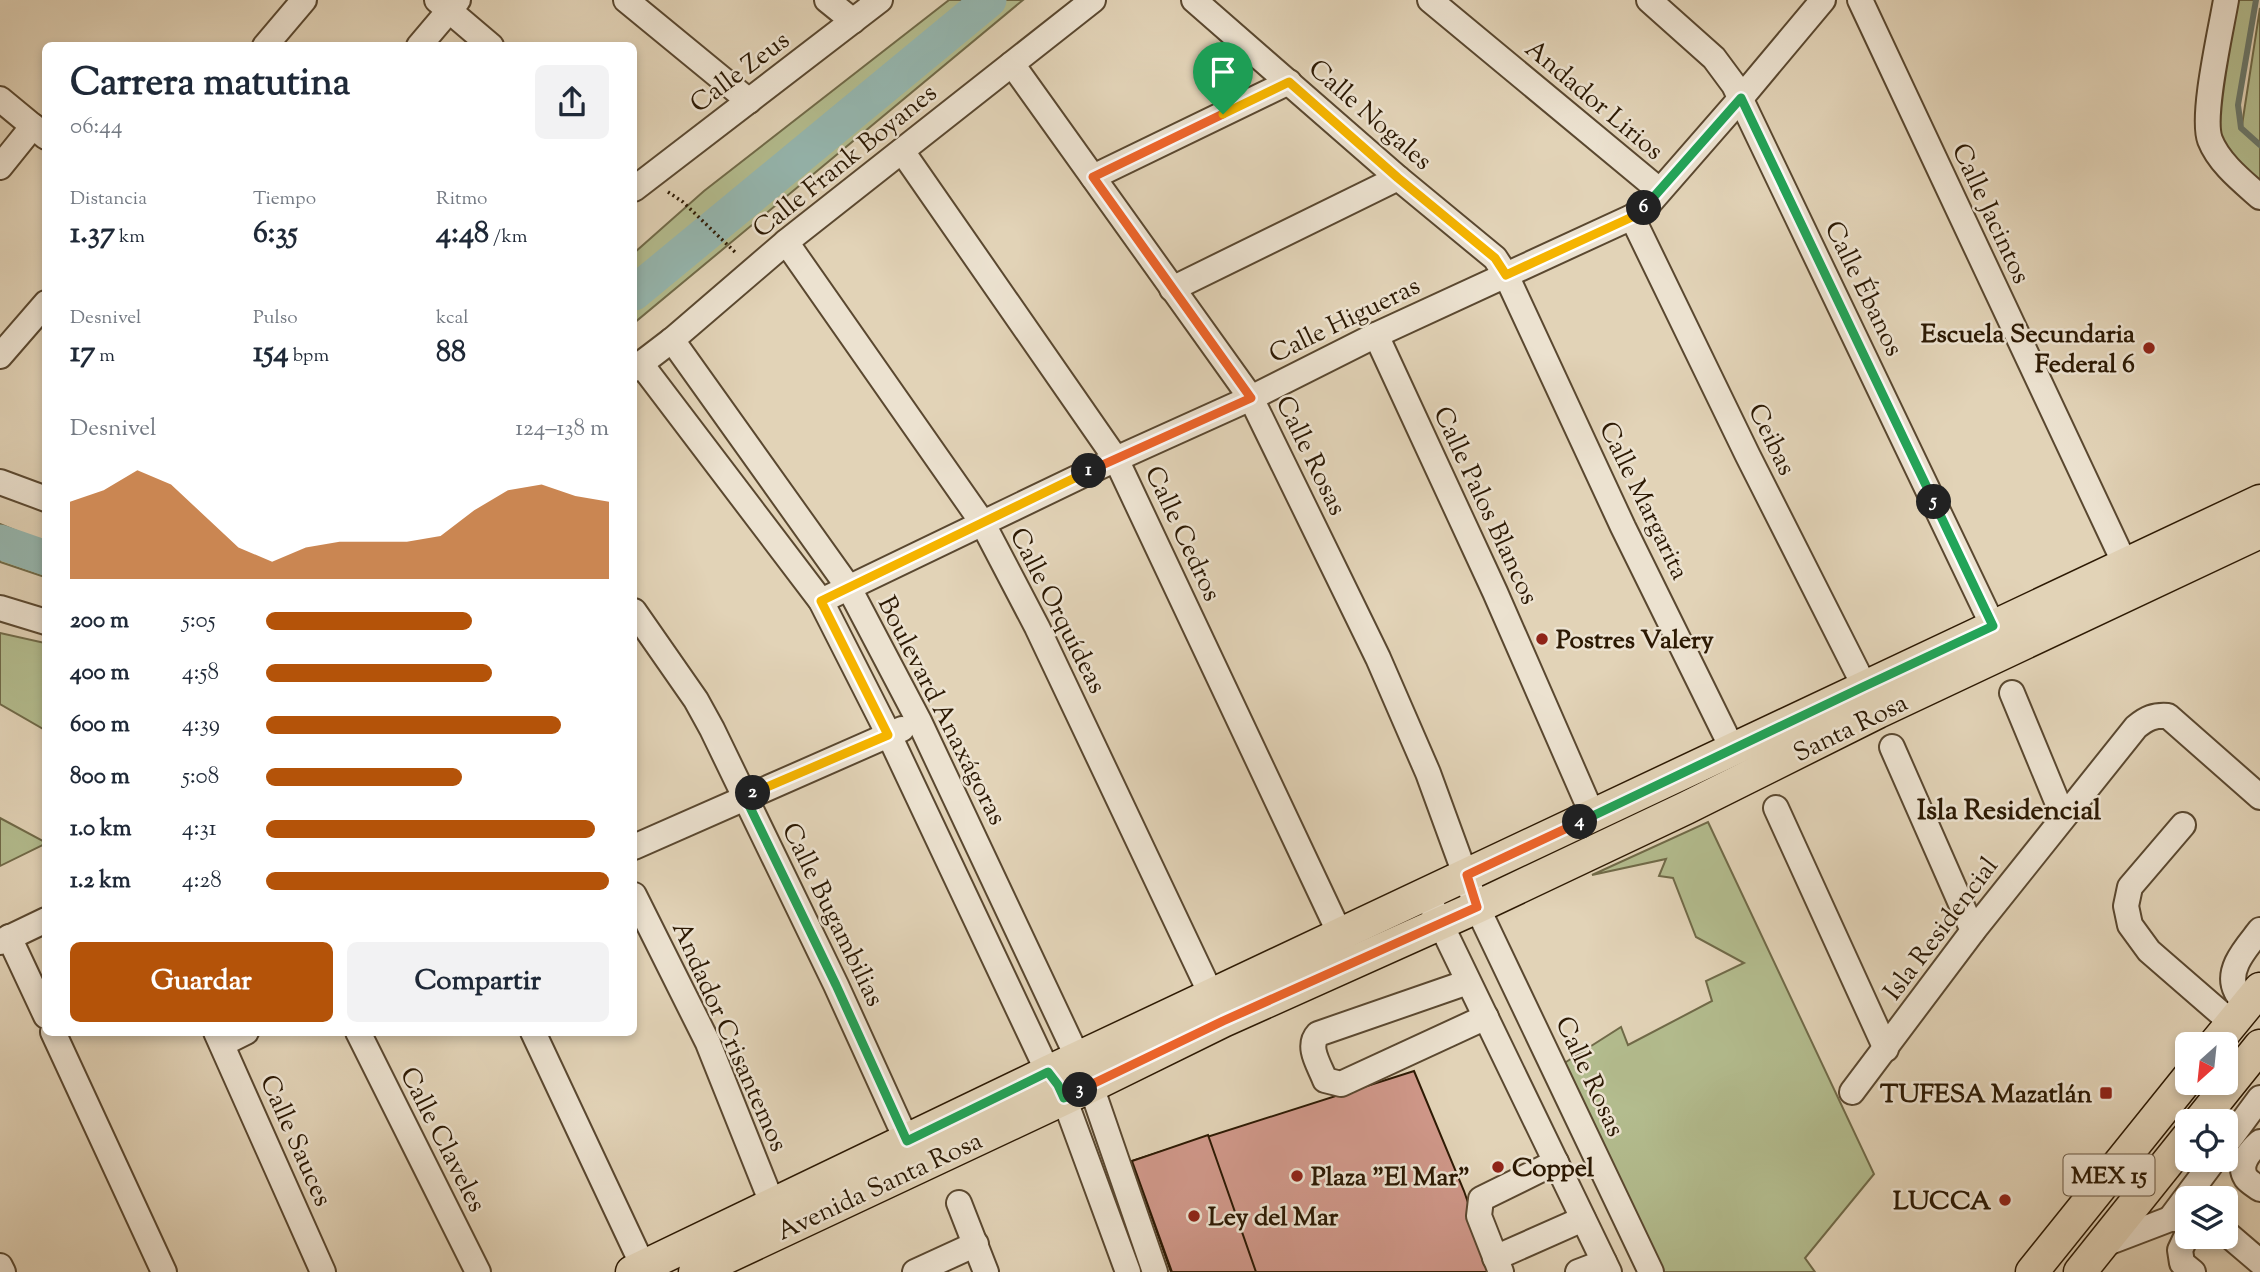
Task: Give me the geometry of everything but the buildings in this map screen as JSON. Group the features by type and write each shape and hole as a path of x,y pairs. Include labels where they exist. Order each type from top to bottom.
{"main road":[{"name":"Avenida Santa Rosa","path":"695,1272 1071,1078 1433,908 1467,875 1733,750 1871,699 1993,626 2131,577 2260,501"},
{"name":"Santa Rosa","path":"1433,908 1477,907 1686,808 1871,699 2131,577 2260,532"},
{"name":"Avenida Santa Rosa","path":"1217,1008 1340,934 1433,908"},
{"path":"2210,1109 2259,1050 2236,1018"},
{"name":"Avenida Santa Rosa","path":"637,1269 907,1141 1071,1078"},
{"name":"MEX 15","path":"2032,1272 2175,1094"},
{"name":"MEX 15","path":"2080,1272 2175,1153"},
{"path":"2089,1200 2102,1245"}],"street":[{"path":"268,42 304,0"},
{"path":"626,0 749,101"},
{"path":"827,0 853,21"},
{"name":"Calle Zeus","path":"638,178 749,101 880,0"},
{"name":"Calle Frank Boyanes","path":"637,367 786,242 1093,0"},
{"name":"Calle Nogales","path":"1194,0 1398,178 1495,258 1506,275"},
{"name":"Andador Lirios","path":"1430,0 1659,190"},
{"name":"Calle Ébanos","path":"1649,0 1714,58 1726,72 1741,98 1993,626"},
{"name":"Calle Higueras","path":"821,601 982,522 1251,398 1376,335 1632,217 1645,208 1823,0"},
{"name":"Calle Jacintos","path":"1860,0 2131,577"},
{"path":"2226,0 2207,117 2209,139 2236,176 2260,197"},
{"path":"422,42 448,3 487,42"},
{"name":"Calle Rosas","path":"1012,64 1251,398 1378,657 1467,875"},
{"path":"1093,177 1289,82"},
{"path":"0,99 39,132 0,167"},
{"name":"Calle Cedros","path":"902,151 1116,459 1340,934"},
{"path":"1172,289 1398,178"},
{"name":"Ceibas","path":"1632,217 1748,456 1871,699"},
{"name":"Calle Orquídeas","path":"786,242 982,522 1037,627 1217,1008"},
{"name":"Calle Margarita","path":"1506,275 1623,527 1733,750"},
{"path":"0,356 42,308"},
{"name":"Calle Palos Blancos","path":"1376,335 1593,817"},
{"name":"Boulevard Anaxágoras","path":"672,340 849,588 919,722 1155,1272"},
{"name":"Boulevard Anaxágoras","path":"637,367 821,601 888,735 1071,1078 1128,1272"},
{"path":"0,482 42,494"},
{"path":"0,608 42,621"},
{"name":"Calle Bugambilias","path":"637,615 696,700 836,985 907,1141"},
{"path":"2012,692 2063,816"},
{"name":"Isla Residencial","path":"1852,1092 2063,816 2136,727 2145,720 2156,715 2168,716 2260,797"},
{"path":"637,846 919,722"},
{"path":"1892,747 1973,931"},
{"path":"1776,808 1886,1049"},
{"path":"2183,825 2130,887 2126,906 2130,925 2149,951 2236,1018"},
{"path":"1467,875 1477,907"},
{"name":"Andador Crisantemos","path":"637,901 708,1043 772,1203"},
{"name":"Calle Rosas","path":"1477,907 1651,1272"},
{"path":"1433,908 1606,1267 1578,1272"},
{"path":"42,922 5,939 42,1008"},
{"path":"2236,1018 2233,979 2236,962 2260,930"},
{"path":"1468,982 1318,1034 1312,1046 1325,1080 1340,1084 1486,1017"},
{"path":"55,1036 164,1272"},
{"name":"Calle Claveles","path":"360,1036 478,1272"},
{"path":"535,1036 637,1269"},
{"name":"Calle Sauces","path":"219,1038 323,1272"},
{"path":"2238,1128 2260,1098"},
{"path":"2260,1142 2245,1159 2243,1167 2246,1178 2260,1189"},
{"path":"1556,1162 1481,1199 1479,1216 1498,1265 1583,1219"},
{"path":"959,1203 986,1272"},
{"path":"2102,1245 2175,1226"},
{"path":"2238,1243 2260,1262"},
{"path":"915,1272 976,1244"},
{"path":"2180,1249 2182,1263 2193,1272"},
{"path":"0,1266 3,1272"}],"path":[{"path":"683,202 734,251"}],"green space":[{"path":"949,0 1023,0 637,321 637,250 704,191"},
{"path":"2225,0 2255,0 2238,105 2242,125 2260,8 2260,195 2207,117"},
{"path":"0,524 42,542 42,576 0,562"},
{"path":"0,633 42,642 42,728 0,704"},
{"path":"0,818 42,840 42,845 0,866"},
{"path":"1708,822 1874,1174 1805,1258 1815,1272 1651,1272 1555,1069 1621,1027 1628,1045 1712,1001 1706,981 1744,963 1696,937 1673,878 1659,876 1666,859 1592,875"}],"waterway":[{"path":"637,291 989,0"},
{"path":"2256,0 2238,105 2241,128 2260,145"},
{"path":"0,542 42,557"}],"place":[{"name":"Escuela Secundaria Federal 6","path":"2149,348"},
{"name":"Postres Valery","path":"1542,639"},
{"name":"TUFESA Mazatlán","path":"2106,1093"},
{"name":"Coppel","path":"1498,1167"},
{"name":"Plaza \"El Mar\"","path":"1297,1176"},
{"name":"LUCCA","path":"2005,1200"},
{"name":"Ley del Mar","path":"1194,1216"}],"district":[{"name":"Isla Residencial","path":"2009,809"}],"route":[{"path":"1289,82 1398,178 1495,258 1506,275 1632,217 1645,208 1741,98 1993,626 1467,875 1477,907 1223,1021 1064,1098 1048,1072 907,1141 836,985 745,797 888,735 821,601 982,522 1251,398 1093,177 1223,114 1289,82"}]}
